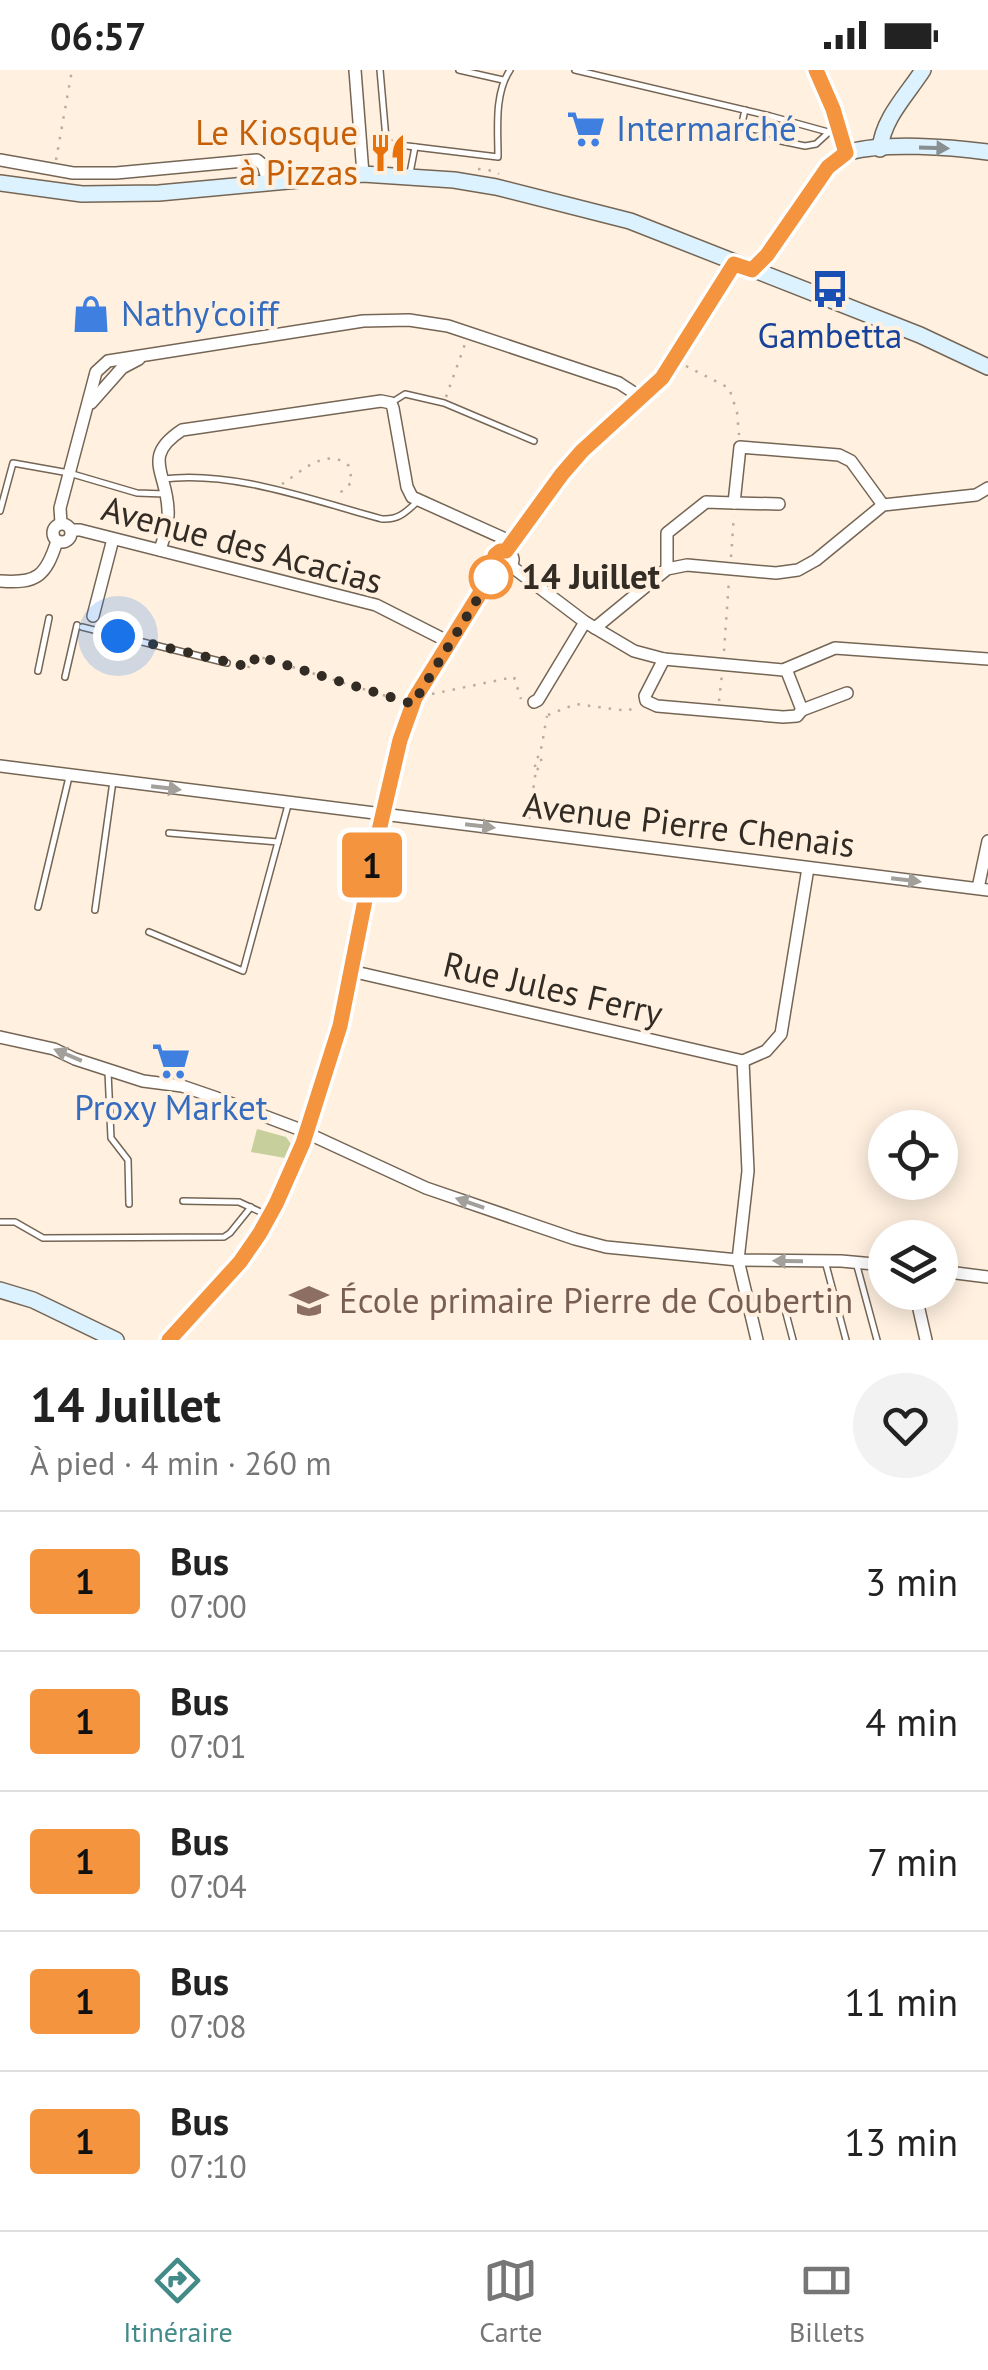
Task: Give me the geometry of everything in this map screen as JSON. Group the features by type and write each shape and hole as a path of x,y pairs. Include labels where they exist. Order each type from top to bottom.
{"main road":[{"path":"880,148 892,112 924,70"},
{"path":"752,270 767,255 845,145 988,152"},
{"path":"0,183 82,194 140,193 363,174 496,187 630,221 920,335 988,367"},
{"path":"0,1290 32,1300 116,1340"}],"street":[{"path":"355,70 363,174"},
{"path":"821,72 845,145"},
{"path":"0,160 74,174 257,160 263,164 268,181"},
{"path":"24,187 30,167"},
{"path":"169,1340 240,1262 270,1216 306,1134 340,1026 383,814 400,740 414,701 562,474 662,378 734,264"},
{"path":"66,527 60,508 86,410 122,368 149,354 363,320 408,320 448,326 619,383 642,398"},
{"path":"160,550 168,518 158,466 164,442 182,430 381,401 391,403 412,498 494,534 505,556 590,625 634,651 664,659 786,669 835,648 988,659"},
{"path":"734,503 740,447 839,455 850,461 884,505"},
{"path":"534,702 590,625 667,568 687,565 776,573 798,570 884,505 976,495 988,488"},
{"path":"667,568 668,533 706,502 779,504"},
{"name":"Avenue des Acacias","path":"0,581 21,583 37,578 48,567 57,541 68,539 66,527 376,605 451,643"},
{"path":"93,616 113,538"},
{"path":"664,659 646,692 646,701 657,706 783,717 797,716 802,710 847,693"},
{"path":"786,669 802,710"},
{"name":"Avenue Pierre Chenais","path":"0,766 983,889"},
{"path":"983,889 988,840"},
{"path":"757,1340 738,1260 748,1170 743,1061 766,1051 781,1034 808,868"},
{"name":"Rue Jules Ferry","path":"351,971 743,1061"},
{"path":"0,1037 54,1049 144,1080 182,1086 256,1113 426,1188 575,1239 636,1251 738,1260 868,1264"},
{"path":"958,1273 988,1277"},
{"path":"919,1310 926,1340"}],"lane":[{"path":"380,70 386,139 391,144 498,157 499,106 503,80 510,70"},
{"path":"459,70 503,80"},
{"path":"575,70 829,132 845,145"},
{"path":"744,110 740,127 768,132 781,140 805,146 816,144 829,132"},
{"path":"410,176 415,146"},
{"path":"391,403 405,394 444,402 534,440"},
{"path":"0,511 13,463 69,473 136,493 165,494"},
{"path":"163,480 234,480 394,520 418,501"},
{"path":"38,672 49,618"},
{"path":"65,676 80,626 227,663"},
{"path":"38,907 70,774"},
{"path":"95,910 113,781"},
{"path":"149,932 243,971 288,802"},
{"path":"170,833 278,842"},
{"path":"108,1070 111,1138 128,1160 129,1204"},
{"path":"183,1201 239,1202 270,1216"},
{"path":"0,1222 15,1222 43,1238 224,1237 251,1207"},
{"path":"825,1261 846,1340"},
{"path":"857,1263 876,1340"},
{"path":"784,1302 793,1340"}],"path":[{"path":"54,171 72,70"},
{"path":"444,402 469,333"},
{"path":"672,360 729,388 737,412 740,447"},
{"path":"272,490 317,460 342,459 349,466 352,482 334,506"},
{"path":"718,712 734,503"},
{"path":"227,663 249,667 257,656 414,701 514,677 521,700 534,702"},
{"path":"536,770 541,768 546,716 576,704 628,711 646,701"},
{"path":"527,832 534,760 540,755"}],"green space":[{"path":"257,1129 286,1137 291,1144 285,1158 251,1152"}],"bus line":[{"name":"1","path":"169,1340 240,1262 260,1233 303,1143 340,1026 378,835 400,740 415,698 486,588 497,566 495,555 506,551 582,451 662,378 734,264 752,270 767,255 828,167 846,153 816,70"}],"place":[{"name":"Intermarché","path":"586,129"},
{"name":"Le Kiosque à Pizzas","path":"388,153"},
{"name":"Gambetta","path":"830,289"},
{"name":"Nathy'coiff","path":"91,314"},
{"name":"14 Juillet","path":"491,577"},
{"name":"Proxy Market","path":"171,1061"},
{"name":"École primaire Pierre de Coubertin","path":"309,1301"}],"route":[{"path":"118,636 249,667 257,656 413,704 491,577"}]}
